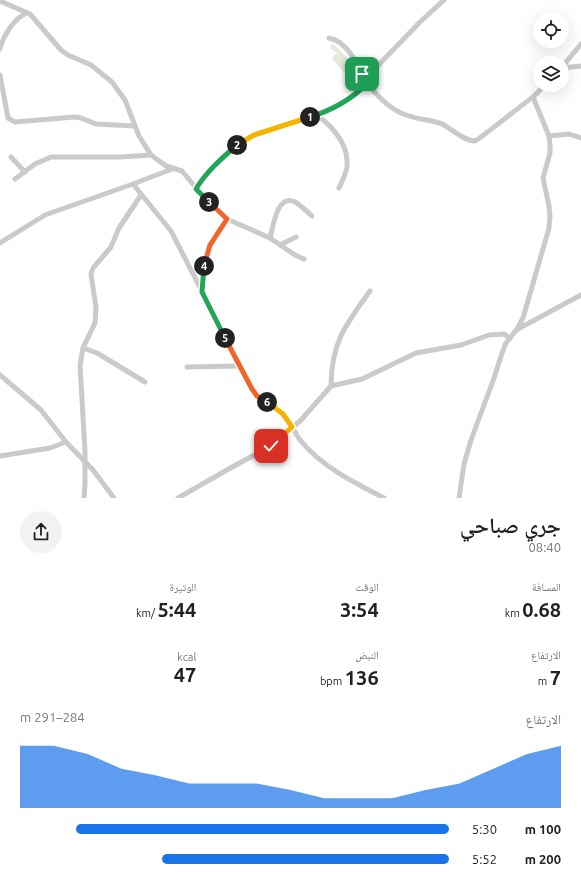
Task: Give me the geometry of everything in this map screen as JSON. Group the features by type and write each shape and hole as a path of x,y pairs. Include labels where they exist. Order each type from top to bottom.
{"street":[{"path":"196,189 200,182 215,165 241,142 260,132 317,115 355,94 420,22 444,0"},
{"path":"0,1 32,15 61,50 68,55 91,65 112,82 126,100 134,126 151,155 172,169 182,171 196,189 227,219 270,238 304,259"},
{"path":"0,49 2,40 15,23 27,13"},
{"path":"329,38 334,39 347,50 375,93 398,112 411,117 439,123 466,139 475,141 483,136 538,92"},
{"path":"569,59 581,44"},
{"path":"569,67 581,66"},
{"path":"0,74 6,112 8,118 15,122 74,116 96,124 134,126"},
{"path":"459,498 464,464 471,440 502,353 510,338 518,329 523,318 549,228 549,206 543,178 550,153 549,136 533,97"},
{"path":"317,115 336,133 345,148 347,168 339,188"},
{"path":"549,136 569,134 581,138"},
{"path":"15,179 39,162 51,157 121,157 151,155"},
{"path":"11,157 25,172"},
{"path":"0,243 45,215 115,192 172,169"},
{"path":"133,184 171,232 257,396 283,414 301,441 320,459 333,469 378,497 384,498"},
{"path":"84,498 86,484 80,365 84,348 95,323 96,308 91,274 92,268 111,247 118,228 141,195"},
{"path":"270,238 275,219 283,203 288,200 295,202 312,216"},
{"path":"202,292 206,256 210,245 227,219"},
{"path":"280,245 296,237"},
{"path":"178,498 263,451 301,420 315,405 331,386 334,350 350,319 370,291"},
{"path":"518,329 581,297"},
{"path":"331,386 362,379 416,352 461,345 494,334 504,334 510,338"},
{"path":"84,348 97,353 145,382"},
{"path":"187,367 240,366"},
{"path":"0,375 41,410 66,442 93,470 114,498"},
{"path":"0,456 50,448 66,442"}],"green space":[{"path":"332,43 341,51 353,66 359,77 360,84 358,91 354,93 351,81 332,58 337,53 330,48"}],"route":[{"path":"271,446 292,427 288,419 278,409 257,396 252,389 202,292 206,256 210,245 227,219 220,214 196,189 200,182 215,165 241,142 254,135 326,111 360,90 367,83 362,74"}]}
